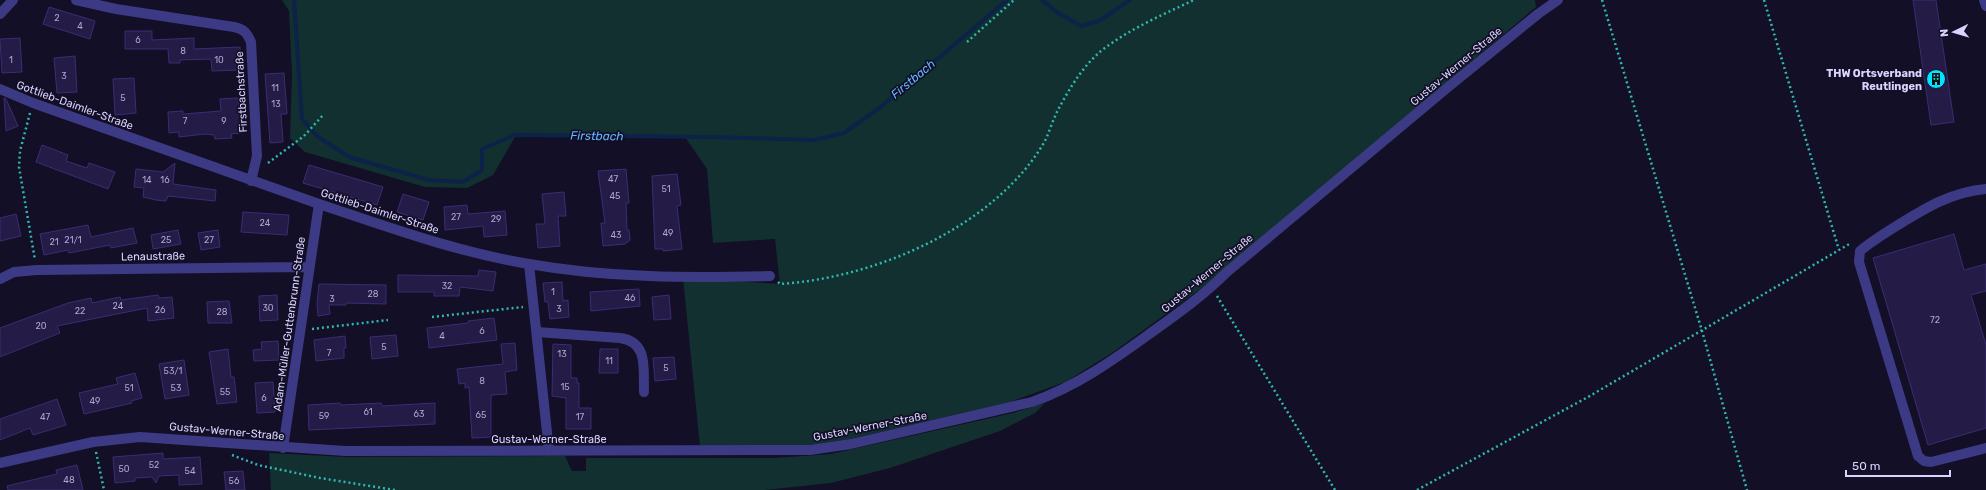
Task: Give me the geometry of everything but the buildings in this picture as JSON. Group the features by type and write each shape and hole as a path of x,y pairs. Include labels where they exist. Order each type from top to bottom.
{"street":[{"path":"0,14 13,0"},
{"name":"Firstbachstraße","path":"76,0 116,9 242,28 248,34 251,42 257,156 251,181"},
{"name":"Gustav-Werner-Straße","path":"0,463 93,442 122,438 152,437 283,448 345,451 775,451 830,447 971,418 1032,402 1068,388 1102,367 1212,287 1227,272 1447,88 1538,14 1558,0"},
{"path":"1984,0 1986,6"},
{"name":"Gottlieb-Daimler-Straße","path":"0,89 33,103 251,181 431,242 529,264 592,272 683,278 770,276"},
{"path":"1986,189 1954,194 1930,204 1870,242 1860,251 1859,262 1918,456 1924,461 1931,462 1986,448"},
{"name":"Adam-Müller-Guttenbrunn-Straße","path":"283,448 319,204"},
{"path":"529,264 548,451"},
{"name":"Lenaustraße","path":"0,278 14,272 37,270 309,266"},
{"path":"537,332 631,340 638,347 642,356 644,392"}],"path":[{"path":"967,42 1009,2 1014,0"},
{"path":"770,276 780,284 809,282 837,275 883,262 921,248 957,226 991,203 1021,174 1042,145 1058,110 1077,79 1100,52 1130,31 1194,0"},
{"path":"1602,0 1702,331 1747,490"},
{"path":"1764,0 1839,250"},
{"path":"33,103 20,152 19,167 37,270"},
{"path":"254,167 267,163 304,136 324,114"},
{"path":"1417,490 1588,397 1860,237 1870,242"},
{"path":"1212,287 1335,490"},
{"path":"432,317 534,306"},
{"path":"300,330 388,320"},
{"path":"93,442 104,490"},
{"path":"230,453 235,457 258,465 320,478 395,490"}],"green space":[{"path":"282,0 1535,0 1536,7 1210,282 1112,353 1065,382 1010,402 850,439 809,445 700,447 683,278 780,284 775,239 713,243 707,169 685,137 516,135 493,175 467,188 425,187 305,152 290,138 292,75 289,11"},
{"path":"1045,403 1035,413 1000,431 890,468 831,483 765,490 271,490 269,453 346,457 565,456 572,471 586,471 586,458 775,458 831,454 1013,413"}],"waterway":[{"name":"Firstbach","path":"294,0 302,119 317,136 349,157 429,180 463,182 482,170 482,149 515,135 713,137 813,140 844,133 882,106 1007,0"},
{"path":"1042,0 1058,13 1081,26 1099,21 1130,0"}],"place":[{"name":"THW Ortsverband Reutlingen","path":"1936,79"}]}
